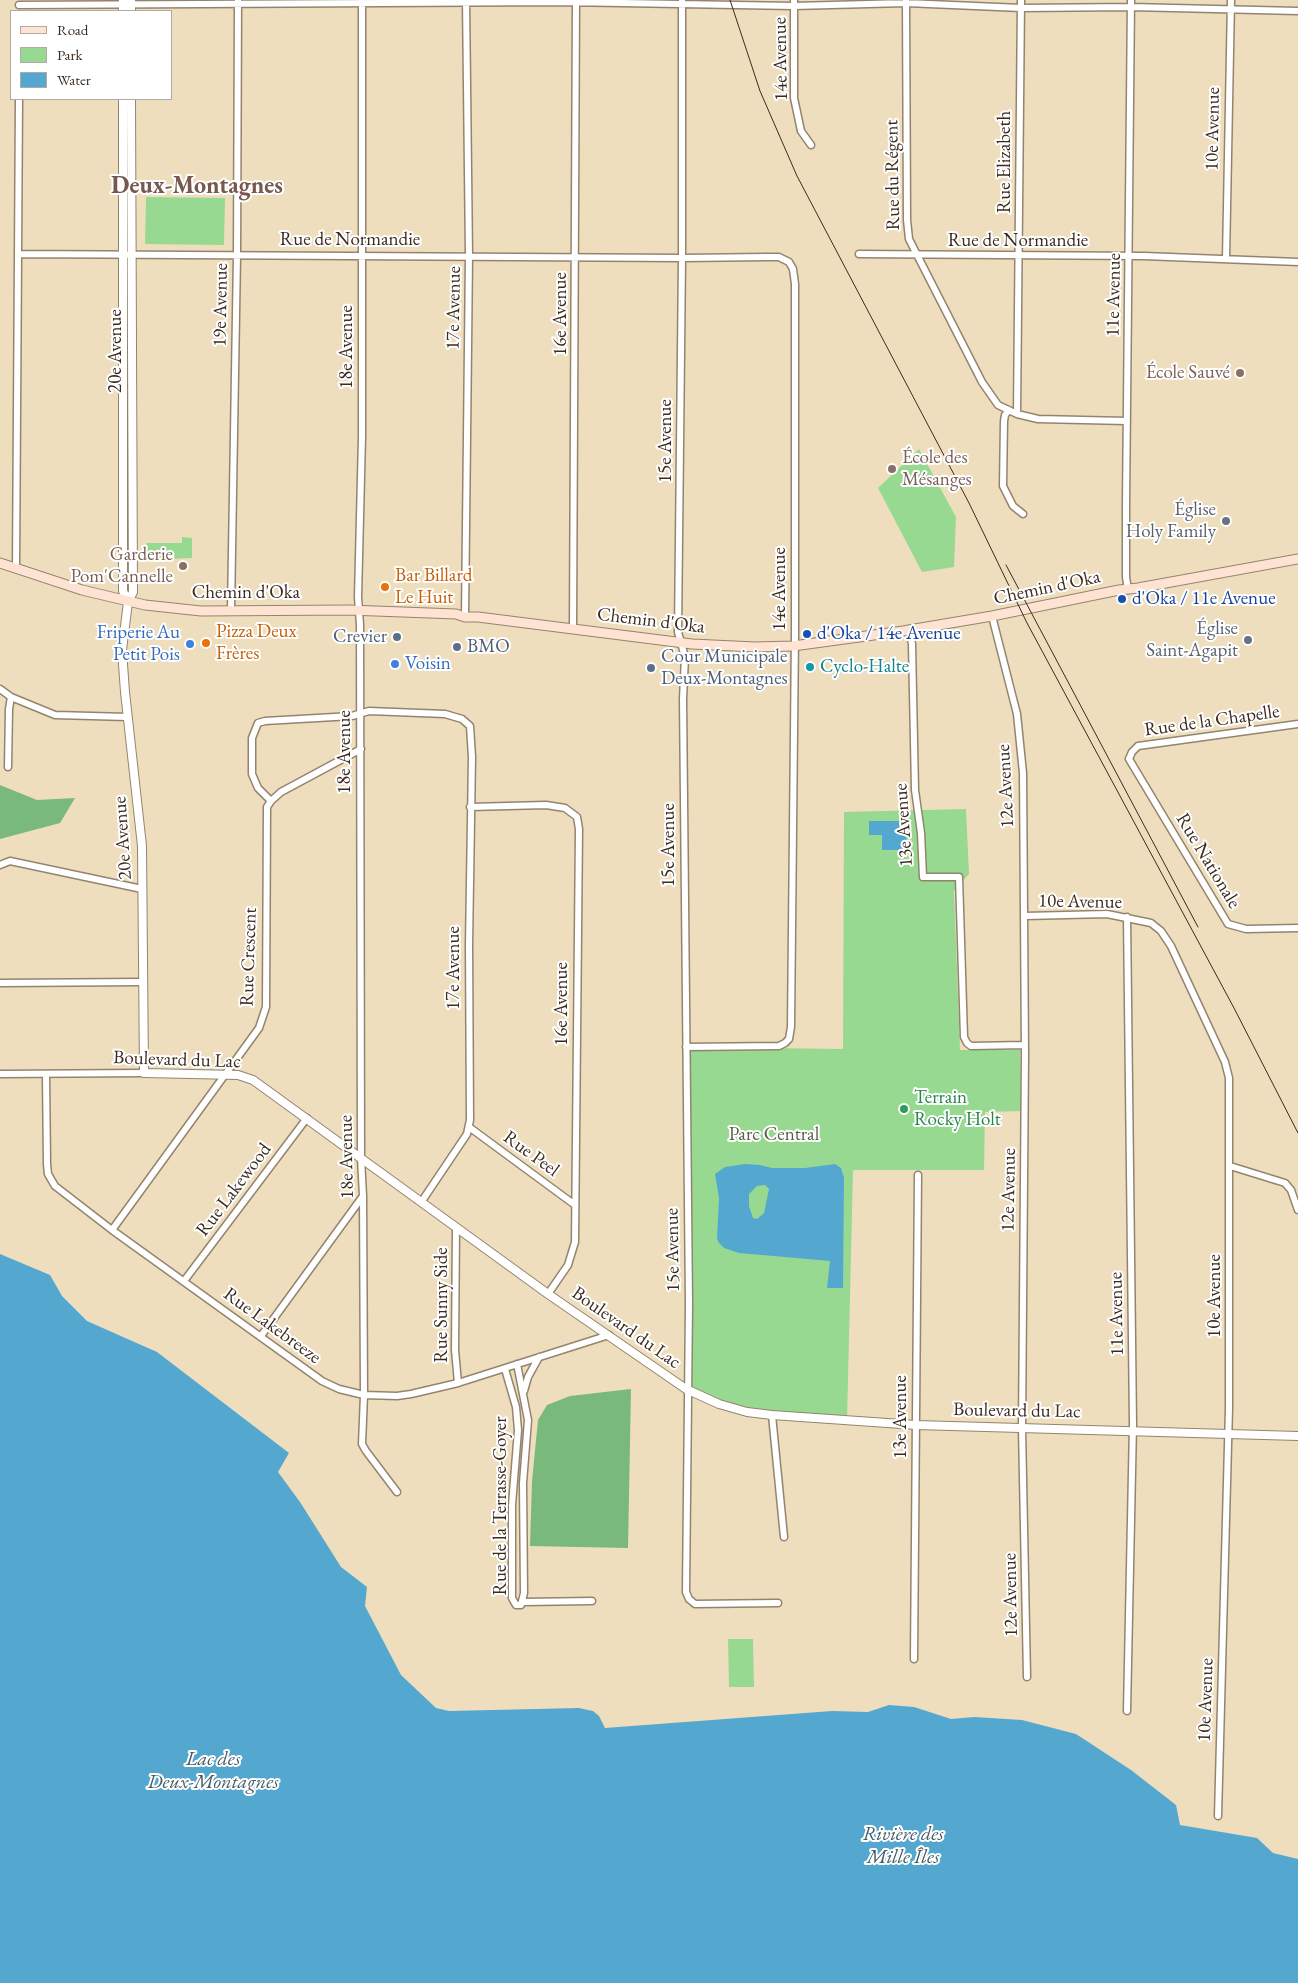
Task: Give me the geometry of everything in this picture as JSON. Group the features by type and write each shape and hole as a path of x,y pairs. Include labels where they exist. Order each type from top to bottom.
{"main road":[{"name":"Chemin d'Oka","path":"0,563 82,590 128,602 201,611 359,611 456,614 465,617 478,616 681,642 729,646 794,646 910,630 992,616 1119,590 1128,590 1298,559"}],"street":[{"name":"Rue Elizabeth","path":"1017,414 1021,0"},
{"name":"10e Avenue","path":"1226,260 1231,0"},
{"path":"19,5 466,1 906,2 1021,8 1131,4 1231,11 1298,12"},
{"name":"17e Avenue","path":"465,617 469,256 466,1"},
{"name":"16e Avenue","path":"574,628 576,1"},
{"name":"19e Avenue","path":"231,610 237,254 238,2"},
{"name":"18e Avenue","path":"362,2 362,436 358,587 361,749 361,1158 363,1196 364,1394 362,1444 366,1452 398,1492"},
{"name":"15e Avenue","path":"682,2 682,258 678,632 685,657 683,700 688,1390 686,1592 689,1600 695,1604 778,1603"},
{"name":"Rue du Régent","path":"906,2 907,220 910,245 982,382 998,405 1017,414 1038,419 1127,421"},
{"name":"14e Avenue","path":"794,3 794,98 801,131 811,145"},
{"name":"11e Avenue","path":"1128,590 1126,577 1131,4"},
{"path":"16,568 19,254 18,100"},
{"name":"20e Avenue","path":"123,100 133,592 128,602 122,650 141,837 144,1073"},
{"name":"20e Avenue","path":"127,255 131,100"},
{"name":"Rue de Normandie","path":"19,254 682,258"},
{"name":"Rue de Normandie","path":"858,254 917,256 1130,256 1298,262"},
{"name":"14e Avenue","path":"682,258 774,257 786,260 793,269 795,284 792,998 790,1033 785,1043 779,1046 686,1046"},
{"path":"1009,410 1005,415 1004,421 1003,486 1013,506 1023,514"},
{"name":"12e Avenue","path":"992,616 1017,714 1023,773 1025,1045 1022,1428 1027,1677"},
{"name":"13e Avenue","path":"910,630 912,644 915,790 921,833 922,877 959,877 964,1036 967,1043 971,1046 1025,1045"},
{"path":"0,689 11,697 55,715 128,717"},
{"path":"8,767 11,697"},
{"name":"17e Avenue","path":"360,714 369,710 445,714 467,722 471,734 470,1127"},
{"path":"360,714 258,723 252,738 252,774 258,788 271,801 281,792 361,749"},
{"name":"Rue de la Chapelle","path":"1132,752 1138,746 1298,724"},
{"name":"Rue Nationale","path":"1132,752 1129,759 1228,924 1246,929 1298,928"},
{"name":"Rue Crescent","path":"112,1230 259,1028 266,1007 266,822 267,807 271,801"},
{"name":"16e Avenue","path":"470,806 546,805 565,808 577,818 579,829 575,1242 568,1265 548,1294"},
{"path":"0,865 10,861 142,890"},
{"name":"10e Avenue","path":"1025,916 1107,914 1127,916 1151,922 1161,931 1171,946 1225,1062 1229,1078 1229,1435 1218,1816"},
{"name":"11e Avenue","path":"1127,916 1134,1430 1127,1711"},
{"path":"0,983 143,982"},
{"name":"Boulevard du Lac","path":"0,1074 144,1073 238,1075 253,1080 308,1118 548,1294 688,1390 719,1404 747,1412 916,1425 1298,1436"},
{"name":"Rue Lakebreeze","path":"46,1075 48,1174 55,1186 112,1230 322,1381 339,1389 364,1394 397,1396 458,1383 609,1335"},
{"name":"Rue Lakewood","path":"184,1281 308,1118"},
{"path":"422,1201 470,1127"},
{"name":"Rue Peel","path":"470,1127 576,1205"},
{"path":"1230,1166 1285,1183 1291,1190 1298,1210"},
{"name":"13e Avenue","path":"914,1660 918,1175"},
{"path":"261,1336 363,1196"},
{"name":"Rue Sunny Side","path":"456,1227 455,1350 458,1383"},
{"name":"Rue de la Terrasse-Goyer","path":"524,1392 528,1377 539,1357"},
{"name":"Rue de la Terrasse-Goyer","path":"517,1364 528,1420 523,1483 523,1602"},
{"name":"Rue de la Terrasse-Goyer","path":"505,1368 516,1407 518,1430 512,1505 512,1598 516,1605 521,1605 523,1602 592,1601"},
{"path":"772,1415 784,1537"}],"green space":[{"path":"146,197 225,198 224,245 145,244"},
{"path":"919,449 956,517 954,567 922,572 878,488"},
{"path":"182,537 192,538 192,558 146,560 146,543 182,543"},
{"path":"0,785 37,800 75,798 60,823 0,839"},
{"name":"Parc Central","path":"966,809 969,874 954,891 960,1050 1020,1050 1021,1111 985,1112 984,1170 853,1170 847,1421 747,1412 689,1393 686,1047 843,1049 844,812"},
{"path":"631,1389 628,1548 530,1546 532,1481 538,1420 547,1405 570,1396"},
{"path":"728,1639 753,1639 754,1687 729,1687"}],"water":[{"path":"869,821 899,821 899,835 906,835 907,850 882,850 882,835 869,835"},
{"path":"745,1164 772,1168 805,1168 835,1164 841,1168 844,1178 843,1288 827,1288 830,1261 739,1253 724,1248 719,1243 717,1239 719,1198 715,1174 725,1167","holes":["765,1185 769,1189 764,1213 757,1219 753,1218 749,1206 749,1194 757,1186"]},
{"name":"Lac des Deux-Montagnes","path":"0,1254 50,1275 62,1296 87,1321 157,1352 289,1453 278,1472 300,1502 341,1567 367,1587 365,1606 401,1675 436,1708 449,1711 579,1708 593,1711 599,1716 605,1728 832,1711 868,1712 889,1705 914,1707 951,1719 974,1717 1022,1720 1076,1734 1131,1770 1176,1805 1180,1825 1257,1838 1273,1853 1298,1859 1298,1983 0,1983"}],"tram line":[{"path":"730,0 760,91 797,176 969,503 1027,623 1234,1008 1298,1133"},
{"path":"1006,565 1198,927"}],"place":[{"name":"École Sauvé","path":"1240,373"},
{"name":"École des Mésanges","path":"892,469"},
{"name":"Église Holy Family","path":"1226,521"},
{"name":"Garderie Pom'Cannelle","path":"183,566"},
{"name":"Bar Billard Le Huit","path":"385,587"},
{"name":"d'Oka / 11e Avenue","path":"1122,599"},
{"name":"d'Oka / 14e Avenue","path":"807,634"},
{"name":"Crevier","path":"397,637"},
{"name":"Église Saint-Agapit","path":"1248,640"},
{"name":"Pizza Deux Frères","path":"206,643"},
{"name":"Friperie Au Petit Pois","path":"190,644"},
{"name":"BMO","path":"457,647"},
{"name":"Voisin","path":"395,664"},
{"name":"Cyclo-Halte","path":"810,667"},
{"name":"Cour Municipale Deux-Montagnes","path":"651,668"},
{"name":"Terrain Rocky Holt","path":"904,1109"}],"district":[{"name":"Deux-Montagnes","path":"197,186"}],"water label":[{"name":"Rivière des Mille Îles","path":"903,1846"}]}
